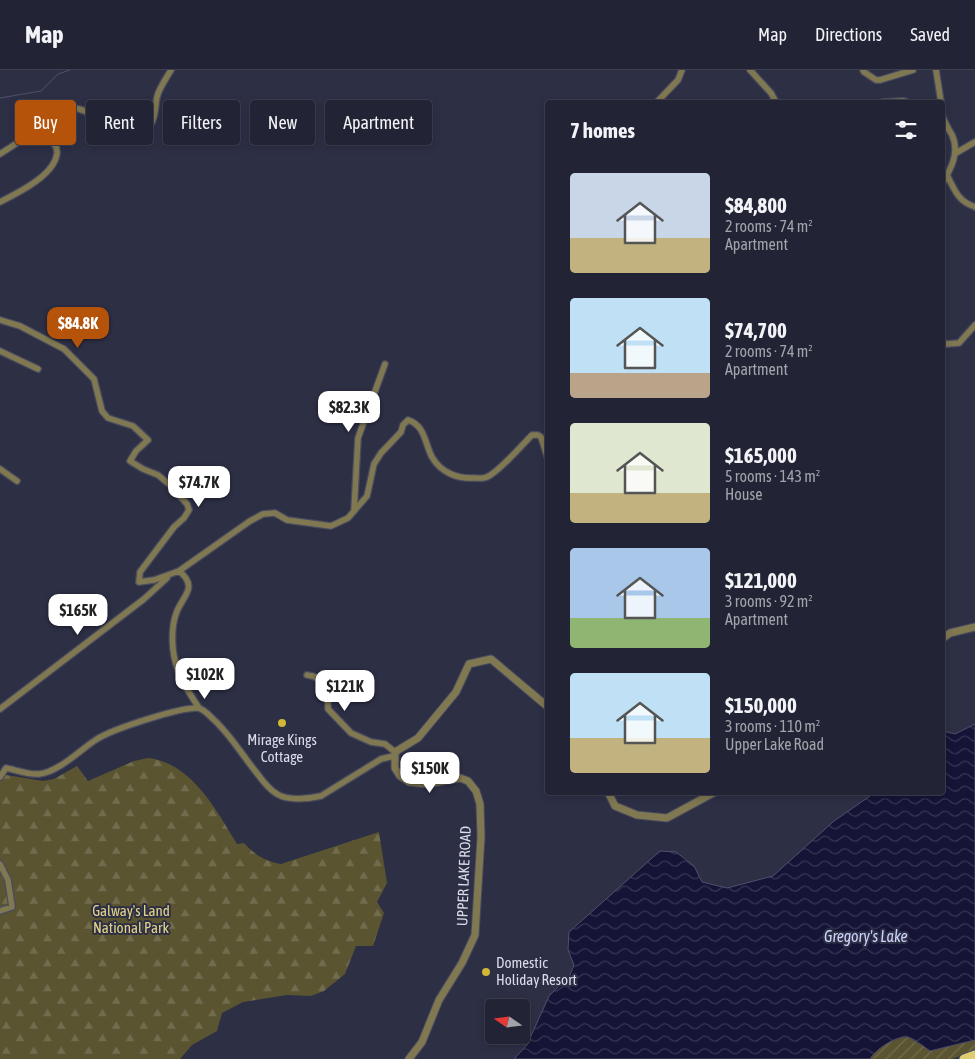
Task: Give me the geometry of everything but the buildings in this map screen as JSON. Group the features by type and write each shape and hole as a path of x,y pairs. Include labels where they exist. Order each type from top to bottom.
{"highway":[{"path":"964,1059 975,1055"}],"street":[{"path":"76,109 92,116 116,137 122,139 140,136 153,120 157,96 171,70"},
{"path":"659,100 678,80 682,70"},
{"path":"750,70 772,93 775,100"},
{"path":"863,70 876,80 913,70"},
{"path":"936,70 941,100"},
{"path":"945,124 953,138 956,153 945,179"},
{"path":"956,153 975,142"},
{"path":"0,154 15,144"},
{"path":"0,202 23,190 40,178 54,164 57,150 56,145"},
{"path":"947,175 957,196 968,205 975,207"},
{"path":"0,320 20,326 64,349 94,380 102,411 108,418 134,426 148,440 136,451 130,461 143,470 158,476 170,485 187,504 189,510 140,572 139,582 154,580 179,571 250,521 263,514 275,513 287,520 331,526 348,518 367,496 374,464 401,432 408,420 414,422 425,435 433,458 453,476 463,479 486,478 496,471 532,436 538,435 541,437 545,450"},
{"path":"945,343 959,343 975,325"},
{"path":"0,351 38,369"},
{"path":"354,511 358,438 385,364"},
{"path":"0,469 17,481"},
{"path":"179,571 188,584 189,591 176,614 173,631 173,649 177,668 184,685 199,708 219,724 265,784 277,795 293,798 321,796 382,759 395,754 418,738 456,692 469,664 491,659 545,704"},
{"path":"0,709 144,599 168,576"},
{"path":"945,636 950,633 975,627"},
{"path":"307,675 317,676 322,681 328,697 328,709 351,733 371,742 385,744 395,754"},
{"path":"0,776 6,768 32,774 54,770 99,738 124,727 172,712 199,708"},
{"name":"UPPER LAKE ROAD","path":"395,754 395,768 400,776 409,782 428,784 460,778 468,781 476,791 480,804 481,837 475,935 462,963 439,1000 422,1042 409,1059"},
{"path":"610,795 615,806 636,814 667,818 709,795"},
{"path":"0,864 8,880 12,907 0,911"}],"green space":[{"name":"Galway's Land National Park","path":"148,758 164,762 190,778 211,803 237,844 244,843 256,854 270,861 281,864 379,832 387,883 377,902 384,913 373,946 356,946 345,974 324,991 311,996 287,995 243,1002 222,1013 217,1031 192,1045 180,1059 0,1059 0,774 43,781 54,779 77,766 88,781 134,761"},
{"path":"908,1037 931,1051 975,1040 975,1051 952,1059 870,1059 887,1044 897,1039"}],"water":[{"name":"Gregory's Lake","path":"975,724 975,1040 930,1051 913,1039 902,1037 886,1044 870,1059 514,1059 527,1044 530,1044 530,1038 549,996 570,975 574,965 568,950 569,932 660,851 676,852 694,866 702,882 727,888 773,876 834,821 870,795 945,795 945,732 955,734"}],"waterway":[{"path":"0,98 41,91 58,74 70,70"}],"place":[{"name":"Mirage Kings Cottage","path":"282,723"},
{"name":"Domestic Holiday Resort","path":"486,972"}]}
